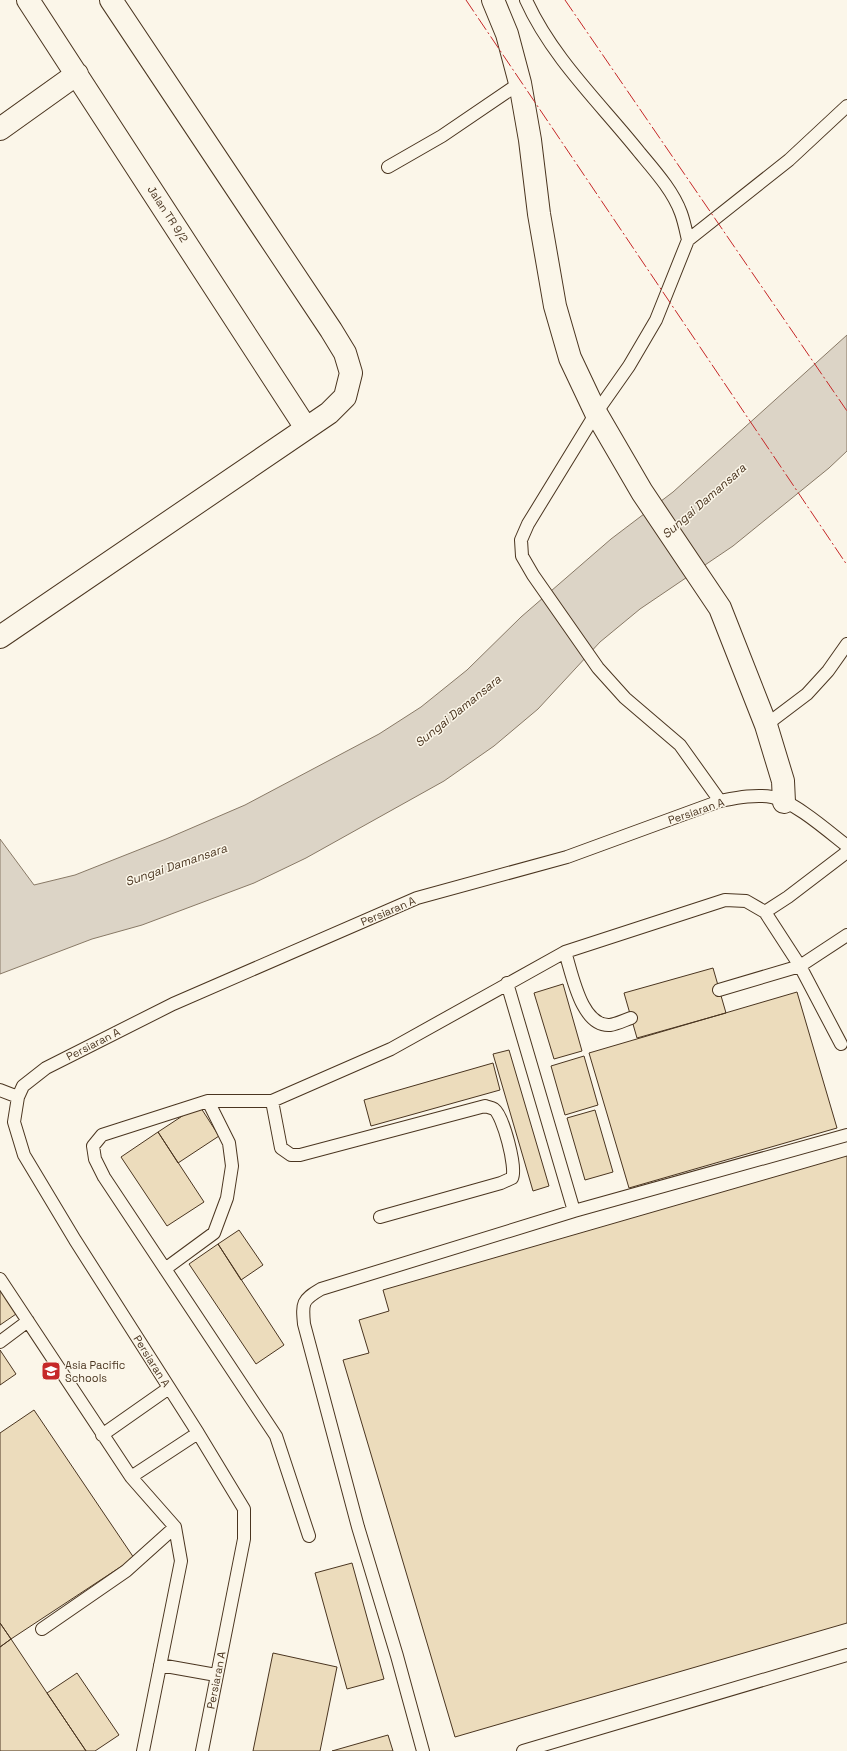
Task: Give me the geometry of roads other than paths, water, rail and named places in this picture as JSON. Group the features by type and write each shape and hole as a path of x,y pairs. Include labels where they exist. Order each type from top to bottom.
{"street":[{"name":"Jalan TR 9/2","path":"28,0 306,428"},
{"path":"0,637 329,413 345,397 351,373 345,353 111,0"},
{"path":"493,0 507,34 520,83 530,140 539,214 555,306 570,358 596,413 642,492 720,608 766,725 784,781 784,802"},
{"path":"0,129 77,74"}],"lane":[{"path":"526,0 551,42 582,86 628,137 671,194 681,213 688,240"},
{"path":"388,167 442,136 520,83"},
{"path":"720,801 680,745 625,698 598,668 533,575 522,556 521,540 528,524 596,413 629,366 656,320 688,240 789,160 847,106"},
{"path":"766,725 807,694 828,671 847,644"},
{"name":"Persiaran A","path":"202,1751 244,1539 244,1509 198,1433 75,1240 24,1155 14,1122 18,1097 23,1086 46,1068 172,1004 417,898 567,857 720,801 743,797 773,797 796,808 847,846"},
{"path":"765,912 788,897 847,852"},
{"path":"309,1536 276,1436 104,1177 95,1160 93,1146 102,1135 208,1100 272,1101 390,1049 507,983 566,952 725,900 746,901 765,912 800,966 841,1044"},
{"path":"719,990 800,966 847,935"},
{"path":"566,952 584,1008 595,1021 610,1025 631,1018"},
{"path":"507,983 574,1211"},
{"path":"0,1090 18,1097"},
{"path":"165,1268 214,1233 227,1198 232,1166 229,1143 208,1100"},
{"path":"272,1101 281,1148 291,1155 300,1155 485,1106 494,1109 500,1116 514,1166 512,1178 501,1183 380,1217"},
{"path":"423,1751 397,1656 358,1527 304,1324 302,1309 307,1298 321,1289 574,1211 847,1135"},
{"path":"0,1279 131,1477 175,1527 181,1561 143,1751"},
{"path":"0,1342 28,1321"},
{"path":"102,1434 169,1388"},
{"path":"131,1477 198,1433"},
{"path":"42,1629 126,1570 175,1527"},
{"path":"523,1751 847,1655"},
{"path":"160,1665 216,1675"}],"water":[{"name":"Sungai Damansara","path":"847,335 847,451 829,468 733,546 640,609 600,642 538,709 494,746 444,781 306,858 254,883 142,925 92,939 0,974 0,839 34,885 75,875 166,839 245,805 379,734 421,707 467,670 521,617 611,539 673,492"}],"place":[{"name":"Asia Pacific Schools","path":"51,1371"}]}
